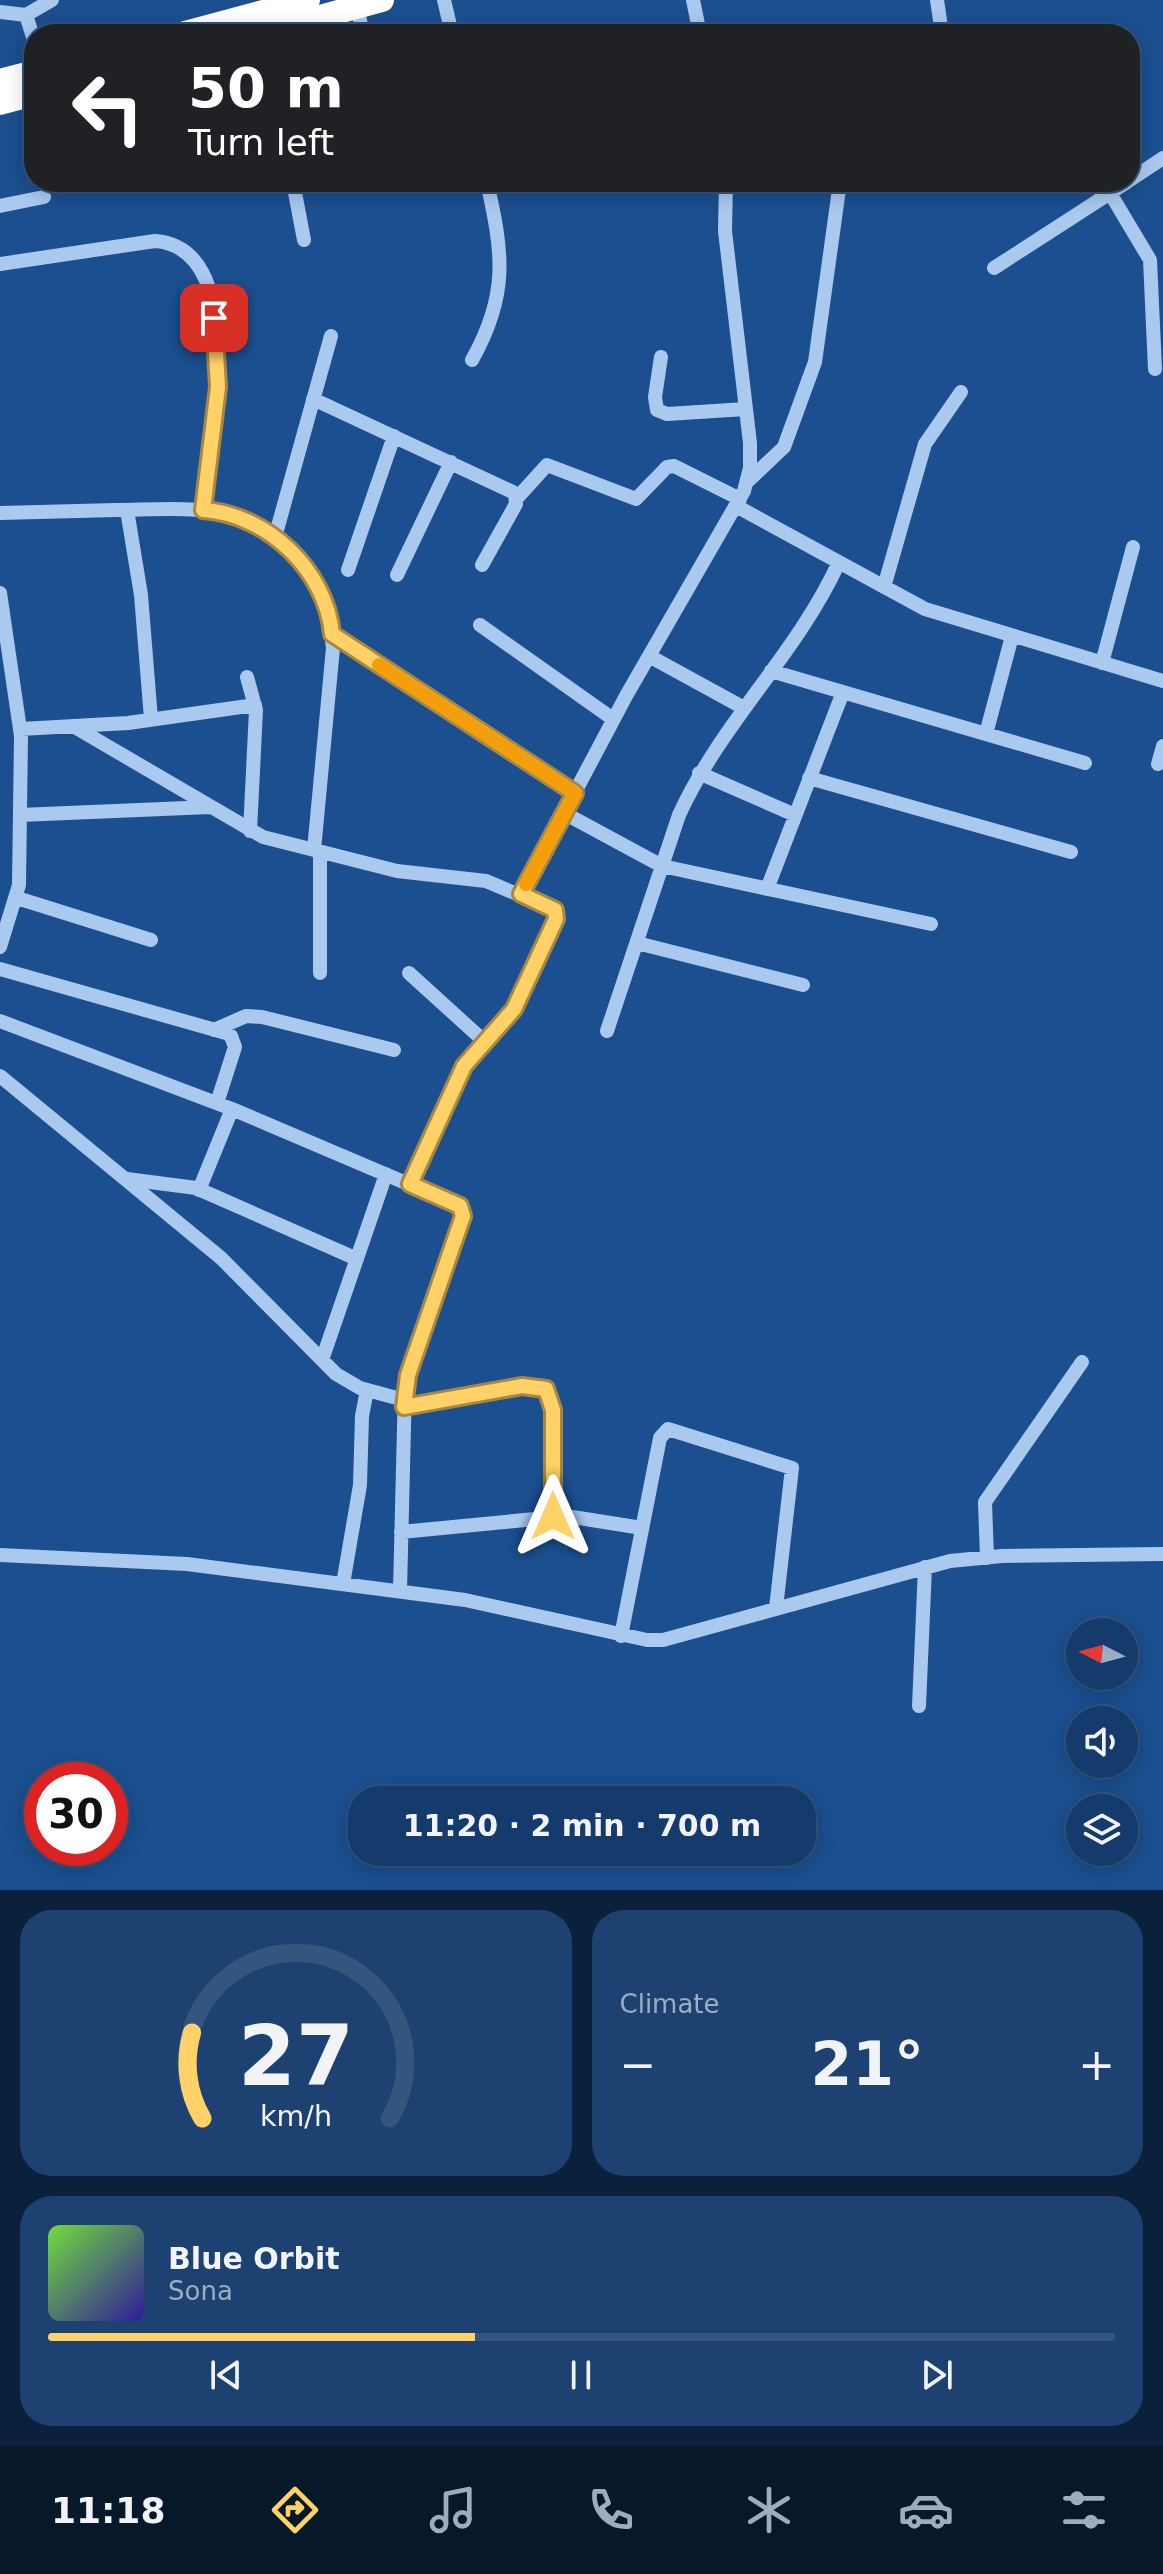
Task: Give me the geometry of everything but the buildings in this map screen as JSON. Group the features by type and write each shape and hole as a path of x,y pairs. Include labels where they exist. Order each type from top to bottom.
{"highway":[{"path":"218,24 308,0"},
{"path":"296,24 382,0"},
{"path":"0,81 24,75"},
{"path":"0,103 24,97"}],"street":[{"path":"0,12 26,15 52,0"},
{"path":"444,0 450,24"},
{"path":"693,0 698,24"},
{"path":"937,0 941,24"},
{"path":"357,7 361,24"},
{"path":"26,15 29,24"},
{"path":"1140,173 1163,158"},
{"path":"295,192 304,240"},
{"path":"472,360 490,327 500,289 499,257 489,192"},
{"path":"521,894 613,719 746,483 750,443 725,231 726,192"},
{"path":"746,483 784,447 815,362 839,192"},
{"path":"994,268 1110,193 1150,260 1155,369"},
{"path":"0,206 44,197"},
{"path":"0,264 155,241 178,246 197,261 211,293 219,368 203,510"},
{"path":"275,537 331,336"},
{"path":"661,357 655,397 657,410 667,414 746,409"},
{"path":"884,587 925,444 961,392"},
{"path":"313,399 511,489 517,498"},
{"path":"348,570 394,436"},
{"path":"397,575 451,462"},
{"path":"482,565 517,498 547,465 636,499 667,467 674,466 925,609 1163,681"},
{"path":"127,510 141,595 151,719"},
{"path":"0,513 203,510 259,525 307,570 320,595 332,634 317,851 320,973"},
{"path":"1102,663 1133,547"},
{"path":"607,1031 679,815 699,773 821,602 839,562"},
{"path":"0,593 21,729 17,898 2,938"},
{"path":"480,625 613,719"},
{"path":"332,634 575,793"},
{"path":"986,734 1012,636"},
{"path":"649,656 744,708"},
{"path":"771,671 1085,763"},
{"path":"247,677 255,705 250,831"},
{"path":"767,889 843,692"},
{"path":"21,729 151,719 255,705"},
{"path":"73,726 250,831 397,871 486,881 555,910 556,919 519,1001 464,1066 410,1184"},
{"path":"1158,764 1163,746"},
{"path":"699,773 795,815"},
{"path":"809,778 1071,852"},
{"path":"20,815 210,807"},
{"path":"564,813 662,866 931,924"},
{"path":"17,898 151,940"},
{"path":"637,943 803,985"},
{"path":"0,969 231,1036 235,1047 217,1103"},
{"path":"409,973 485,1042"},
{"path":"214,1030 246,1016 262,1017 394,1050"},
{"path":"0,1021 232,1109 460,1206 463,1216 408,1375 404,1404 400,1591"},
{"path":"0,1076 221,1258 346,1382 404,1404 522,1386 546,1389 553,1410 553,1516"},
{"path":"199,1190 232,1109"},
{"path":"322,1360 386,1174"},
{"path":"126,1179 199,1190 357,1259"},
{"path":"987,1558 985,1502 1082,1362"},
{"path":"343,1584 360,1485 362,1416 367,1390"},
{"path":"621,1636 663,1431 673,1430 788,1464 793,1478 776,1608"},
{"path":"401,1532 553,1516 642,1528"},
{"path":"0,1555 187,1564 400,1591 483,1602 621,1636 663,1640 925,1567 987,1558 1163,1554"},
{"path":"919,1706 925,1567"}],"slow traffic":[{"path":"379,665 575,793 526,884"}],"route":[{"path":"214,318 219,368 217,408 203,510 259,525 279,540 307,570 331,623 332,634 575,793 521,894 550,906 557,914 556,919 514,1009 464,1066 410,1184 460,1206 463,1216 408,1375 404,1407 522,1386 535,1385 546,1389 553,1410 553,1516"}]}
